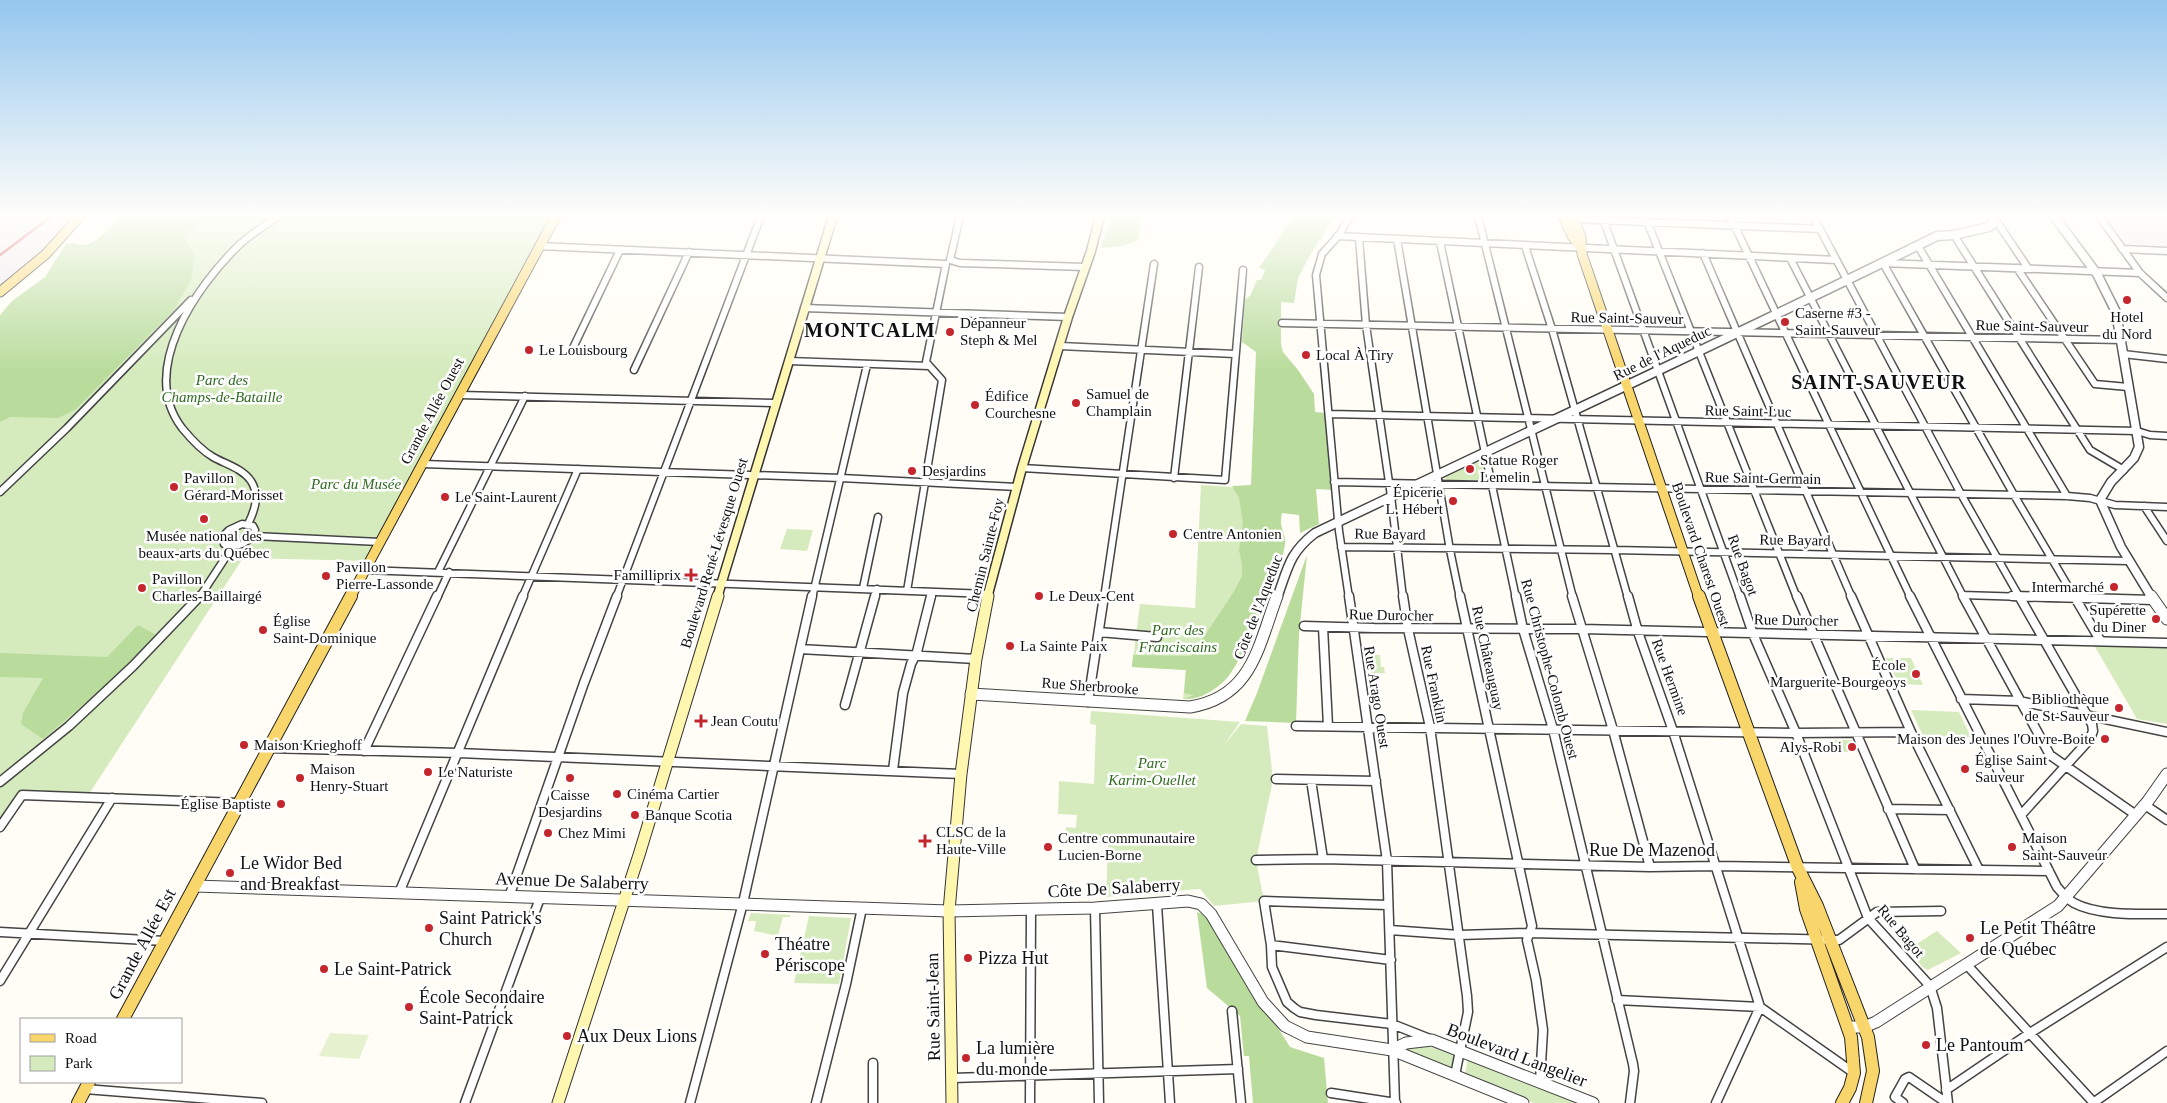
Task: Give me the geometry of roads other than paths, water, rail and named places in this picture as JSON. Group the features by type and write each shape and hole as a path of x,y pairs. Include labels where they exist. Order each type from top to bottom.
{"main road":[{"path":"0,292 30,267"},
{"name":"Grande Allée Ouest","path":"195,886 528,267"},
{"name":"Boulevard René-Lévesque Ouest","path":"558,1103 625,900 817,267"},
{"name":"Chemin Sainte-Foy","path":"949,911 961,774 976,659 988,594 1022,468 1068,317 1086,267"},
{"name":"Boulevard Charest Ouest","path":"1588,267 1682,552 1798,868 1806,909 1823,938 1864,1027 1873,1062 1872,1078 1866,1103"},
{"name":"Grande Allée Est","path":"124,1018 195,886"},
{"name":"Rue Saint-Jean","path":"949,911 952,1103"},
{"name":"Boulevard Charest Ouest","path":"1823,938 1853,1049 1854,1073 1850,1088 1842,1103"},
{"path":"78,1103 87,1086"}],"street":[{"path":"0,492 67,428 199,293 221,267"},
{"path":"572,350 612,267"},
{"path":"634,370 682,267"},
{"path":"509,897 584,683 742,267"},
{"path":"907,590 942,380 926,362 947,267"},
{"path":"1088,702 1154,267"},
{"path":"1174,478 1199,267"},
{"name":"Rue Arago Ouest","path":"1317,267 1320,324 1340,547 1387,861 1392,1050 1396,1103"},
{"name":"Rue Franklin","path":"1361,267 1366,325 1391,496 1396,548 1408,629 1430,727 1450,862 1468,1012 1455,1075"},
{"name":"Rue Châteauguay","path":"1402,267 1450,550 1532,926 1527,940 1536,980 1543,1030 1540,1081"},
{"name":"Rue Christophe-Colomb Ouest","path":"1446,267 1504,550 1523,630 1553,729 1633,1064 1630,1103"},
{"path":"1491,267 1581,629 1613,730 1650,867"},
{"name":"Rue Hermine","path":"1532,267 1598,486 1638,632 1674,731 1760,1007"},
{"name":"Rue Bagot","path":"1620,267 1753,634 1796,733 1868,918 1930,986"},
{"path":"1665,267 1812,634 1915,869"},
{"path":"1709,267 1832,554 1911,732 1979,870"},
{"path":"1753,267 1889,555 2057,887 2075,904 2092,908 2167,914"},
{"path":"1795,267 1940,556 2018,701 2050,755 2136,815"},
{"path":"1840,267 1997,558 2092,724 2092,735 2021,816"},
{"name":"Rue de l'Aqueduc","path":"1337,521 1698,350 1847,282 1873,267"},
{"path":"1886,267 2014,495 2100,640"},
{"path":"1930,267 2067,496"},
{"path":"1974,267 2076,430 2094,454 2124,470"},
{"path":"2005,267 2140,273"},
{"path":"2091,267 2113,301 2122,340 2139,447 2134,458 2111,482 2100,500 2106,518 2128,561 2167,619"},
{"path":"2136,267 2167,298"},
{"path":"2017,268 2095,384 2128,387"},
{"path":"1022,468 1225,480 1243,270"},
{"path":"199,293 184,318 172,345 165,376 169,401 173,415 200,447 213,457 250,478 257,493 257,501 248,524"},
{"path":"804,308 1068,317"},
{"path":"173,318 184,318"},
{"name":"Rue Saint-Sauveur","path":"1282,323 2122,340"},
{"path":"1060,346 1235,354"},
{"path":"2123,354 2167,359"},
{"path":"789,361 929,366"},
{"path":"690,1103 743,903 800,649 867,365"},
{"path":"460,395 775,403"},
{"path":"438,572 525,396"},
{"name":"Rue Saint-Luc","path":"1329,414 1926,426 2137,432 2167,436"},
{"path":"423,464 1017,486"},
{"path":"399,893 530,575 578,469"},
{"name":"Rue Saint-Germain","path":"1334,482 1598,486 1860,494 2067,496 2100,500 2114,505 2167,507"},
{"path":"2144,506 2167,541"},
{"path":"862,588 878,517"},
{"name":"Côte de l'Aqueduc","path":"1207,704 1232,692 1248,671 1298,546 1337,521"},
{"path":"248,524 253,526 255,530 253,536 245,543 233,546 224,544 224,536 235,526 248,524"},
{"path":"253,536 380,542"},
{"path":"2,780 70,726 133,666 202,594 233,546"},
{"name":"Rue Bayard","path":"1340,547 1450,550 1614,550 2128,561"},
{"path":"365,570 625,578 988,594"},
{"path":"364,750 448,572"},
{"path":"845,705 877,589"},
{"path":"893,770 906,684 932,592"},
{"path":"1962,595 2153,600"},
{"name":"Rue Durocher","path":"1304,626 2043,638 2167,643"},
{"path":"1323,627 1328,726"},
{"path":"1099,632 1157,637"},
{"path":"800,649 976,659"},
{"name":"Rue Sherbrooke","path":"971,694 1179,707 1207,704"},
{"path":"1961,699 2018,701 2167,732"},
{"path":"1296,726 1796,733 1911,732"},
{"path":"268,748 458,753 961,774"},
{"path":"1848,1027 1864,1027 1876,1022 2051,911 2066,897 2145,805 2167,774"},
{"path":"1276,779 1376,780"},
{"path":"1311,780 1323,859"},
{"path":"0,826 22,795 238,803"},
{"path":"0,981 112,798"},
{"path":"2145,805 2167,820"},
{"path":"1888,809 1950,810"},
{"name":"Rue De Mazenod","path":"1256,860 1323,859 1585,866 2049,871"},
{"name":"Avenue De Salaberry","path":"195,886 949,911"},
{"path":"465,1103 540,898"},
{"path":"1388,905 1264,901 1271,945 1272,967 1287,1002 1294,1008 1316,1015 1392,1024 1432,1040"},
{"name":"Côte De Salaberry","path":"949,911 1095,908 1188,902 1200,904 1207,909 1263,1002 1274,1016 1290,1030 1317,1040 1392,1050"},
{"path":"1157,905 1170,1103"},
{"path":"816,1103 846,984 862,908"},
{"path":"1095,908 1099,1103"},
{"path":"1030,910 1030,1103"},
{"path":"1390,930 1459,935 1529,933 1823,938 1839,940 1878,912 1941,911"},
{"path":"0,932 165,941"},
{"path":"1271,945 1391,960"},
{"path":"1946,1090 2030,1033 2167,947"},
{"path":"1967,965 2093,1103 2167,1051"},
{"path":"1930,986 1937,1008 1947,1103"},
{"path":"1618,1000 1760,1007 1854,1073"},
{"path":"1716,1103 1760,1007"},
{"path":"1232,1011 1241,1103"},
{"name":"Boulevard Langelier","path":"1392,1050 1399,1045 1409,1042 1432,1040 1593,1103"},
{"path":"1392,1050 1523,1103"},
{"path":"873,1063 873,1103"},
{"path":"952,1078 1167,1070 1238,1070"},
{"path":"1903,1103 1895,1097 1905,1078 1909,1077 1947,1103"},
{"path":"87,1086 262,1103"},
{"path":"1331,1092 1396,1103"}],"place":[{"name":"Hotel du Nord","path":"2127,300"},
{"name":"Caserne #3 - Saint-Sauveur","path":"1785,322"},
{"name":"Dépanneur Steph & Mel","path":"950,332"},
{"name":"Le Louisbourg","path":"529,350"},
{"name":"Local À Tiry","path":"1306,355"},
{"name":"Samuel de Champlain","path":"1076,403"},
{"name":"Édifice Courchesne","path":"975,405"},
{"name":"Statue Roger Lemelin","path":"1470,469"},
{"name":"Desjardins","path":"912,471"},
{"name":"Pavillon Gérard-Morisset","path":"174,487"},
{"name":"Le Saint-Laurent","path":"445,497"},
{"name":"Épicerie L. Hébert","path":"1453,501"},
{"name":"Musée national des beaux-arts du Québec","path":"204,519"},
{"name":"Centre Antonien","path":"1173,534"},
{"name":"Familliprix","path":"691,575"},
{"name":"Pavillon Pierre-Lassonde","path":"326,576"},
{"name":"Intermarché","path":"2114,587"},
{"name":"Pavillon Charles-Baillairgé","path":"142,588"},
{"name":"Le Deux-Cent","path":"1039,596"},
{"name":"Supérette du Diner","path":"2156,619"},
{"name":"Église Saint-Dominique","path":"263,630"},
{"name":"La Sainte Paix","path":"1010,646"},
{"name":"École Marguerite-Bourgeoys","path":"1916,674"},
{"name":"Bibliothèque de St-Sauveur","path":"2119,708"},
{"name":"Jean Coutu","path":"701,721"},
{"name":"Maison des Jeunes l'Ouvre-Boite","path":"2105,739"},
{"name":"Maison Krieghoff","path":"244,745"},
{"name":"Alys-Robi","path":"1852,747"},
{"name":"Église Saint Sauveur","path":"1965,769"},
{"name":"Le Naturiste","path":"428,772"},
{"name":"Maison Henry-Stuart","path":"300,778"},
{"name":"Caisse Desjardins","path":"570,778"},
{"name":"Cinéma Cartier","path":"617,794"},
{"name":"Église Baptiste","path":"281,804"},
{"name":"Banque Scotia","path":"635,815"},
{"name":"Chez Mimi","path":"548,833"},
{"name":"CLSC de la Haute-Ville","path":"925,841"},
{"name":"Centre communautaire Lucien-Borne","path":"1048,847"},
{"name":"Maison Saint-Sauveur","path":"2012,847"},
{"name":"Le Widor Bed and Breakfast","path":"230,873"},
{"name":"Saint Patrick's Church","path":"429,928"},
{"name":"Le Petit Théâtre de Québec","path":"1970,938"},
{"name":"Théatre Périscope","path":"765,954"},
{"name":"Pizza Hut","path":"968,958"},
{"name":"Le Saint-Patrick","path":"324,969"},
{"name":"École Secondaire Saint-Patrick","path":"409,1007"},
{"name":"Aux Deux Lions","path":"567,1036"},
{"name":"Le Pantoum","path":"1926,1045"},
{"name":"La lumière du monde","path":"966,1058"}],"district":[{"name":"MONTCALM","path":"870,330"},
{"name":"SAINT-SAUVEUR","path":"1879,382"}],"park label":[{"name":"Parc des Champs-de-Bataille","path":"222,388"},
{"name":"Parc du Musée","path":"356,484"},
{"name":"Parc des Franciscains","path":"1178,638"},
{"name":"Parc Karim-Ouellet","path":"1152,772"}]}
